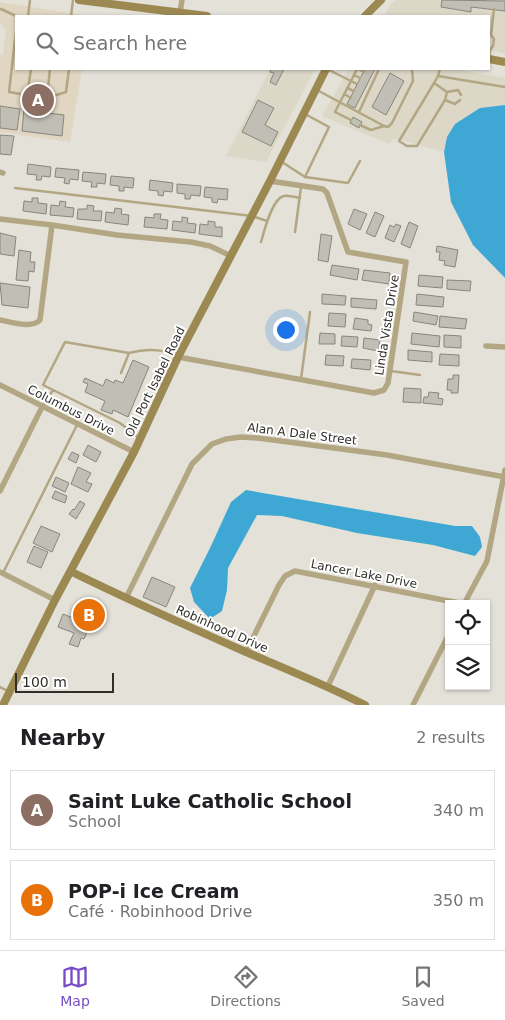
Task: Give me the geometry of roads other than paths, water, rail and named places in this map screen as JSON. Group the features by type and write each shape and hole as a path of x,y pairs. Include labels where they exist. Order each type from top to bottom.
{"street":[{"path":"78,0 198,15"},
{"path":"180,13 182,0"},
{"path":"366,15 381,0"},
{"path":"490,59 505,62"},
{"name":"Old Port Isabel Road","path":"3,705 55,600 72,572 134,452 178,357 326,70"},
{"name":"Linda Vista Drive","path":"178,357 374,393 384,390 388,383 406,262 348,252 327,193 323,189 270,181"},
{"path":"0,219 117,235 190,242 210,246 231,256"},
{"path":"0,320 30,325 36,324 40,320 52,225"},
{"path":"486,346 505,347"},
{"name":"Columbus Drive","path":"0,385 134,452"},
{"path":"0,491 42,407"},
{"name":"Alan A Dale Street","path":"126,598 192,464 212,444 226,439 241,437 258,438 337,448 387,455 504,477"},
{"path":"466,600 487,561 505,470"},
{"path":"0,474 7,478"},
{"name":"Lancer Lake Drive","path":"246,652 279,585 286,576 296,571 445,600"},
{"path":"2,572 55,600"},
{"name":"Robinhood Drive","path":"72,572 246,652 328,686 365,705"},
{"path":"328,686 375,586"},
{"path":"413,705 445,642"}],"lane":[{"path":"28,15 30,0"},
{"path":"71,15 73,0"},
{"path":"490,48 493,46 494,39 490,36 490,28 494,9"},
{"path":"2,10 15,16"},
{"path":"15,41 9,92 47,98 66,92 69,70"},
{"path":"28,95 31,70"},
{"path":"47,98 50,70"},
{"path":"329,70 357,84"},
{"path":"351,120 335,112 357,70"},
{"path":"360,70 364,72"},
{"path":"359,112 379,70"},
{"path":"360,125 371,130 384,126 388,127 392,123 413,81 412,70"},
{"path":"440,70 434,83 399,140 407,146 417,146 445,100 447,92"},
{"path":"354,75 360,78"},
{"path":"371,76 375,78"},
{"path":"438,76 505,87"},
{"path":"368,82 372,84"},
{"path":"434,83 447,92 458,90 461,95"},
{"path":"347,88 354,91"},
{"path":"365,88 369,90"},
{"path":"315,90 384,126"},
{"path":"344,94 350,98"},
{"path":"361,95 366,97"},
{"path":"445,100 456,104 460,100"},
{"path":"358,102 363,104"},
{"path":"304,113 329,127 305,177"},
{"path":"280,161 305,177 348,183 360,161"},
{"path":"296,232 301,186"},
{"path":"15,188 252,216 267,220"},
{"path":"261,242 267,220 278,199 284,196 300,198"},
{"path":"301,379 310,312"},
{"path":"140,439 120,423 43,385 66,342 130,353 144,349 170,353 178,357"},
{"path":"121,373 130,353"},
{"path":"390,371 420,375"},
{"path":"42,407 53,390"},
{"path":"2,572 77,424"},
{"path":"0,687 9,692"}],"water":[{"path":"505,105 505,278 473,245 451,202 444,152 447,137 455,124 480,108"},
{"path":"246,490 455,526 472,526 480,537 482,547 475,556 433,545 357,533 282,516 257,515 228,568 227,590 222,611 210,619 194,602 190,588 231,502"}],"place":[{"name":"Saint Luke Catholic School","path":"38,100"},
{"name":"POP-i Ice Cream","path":"89,615"}]}
